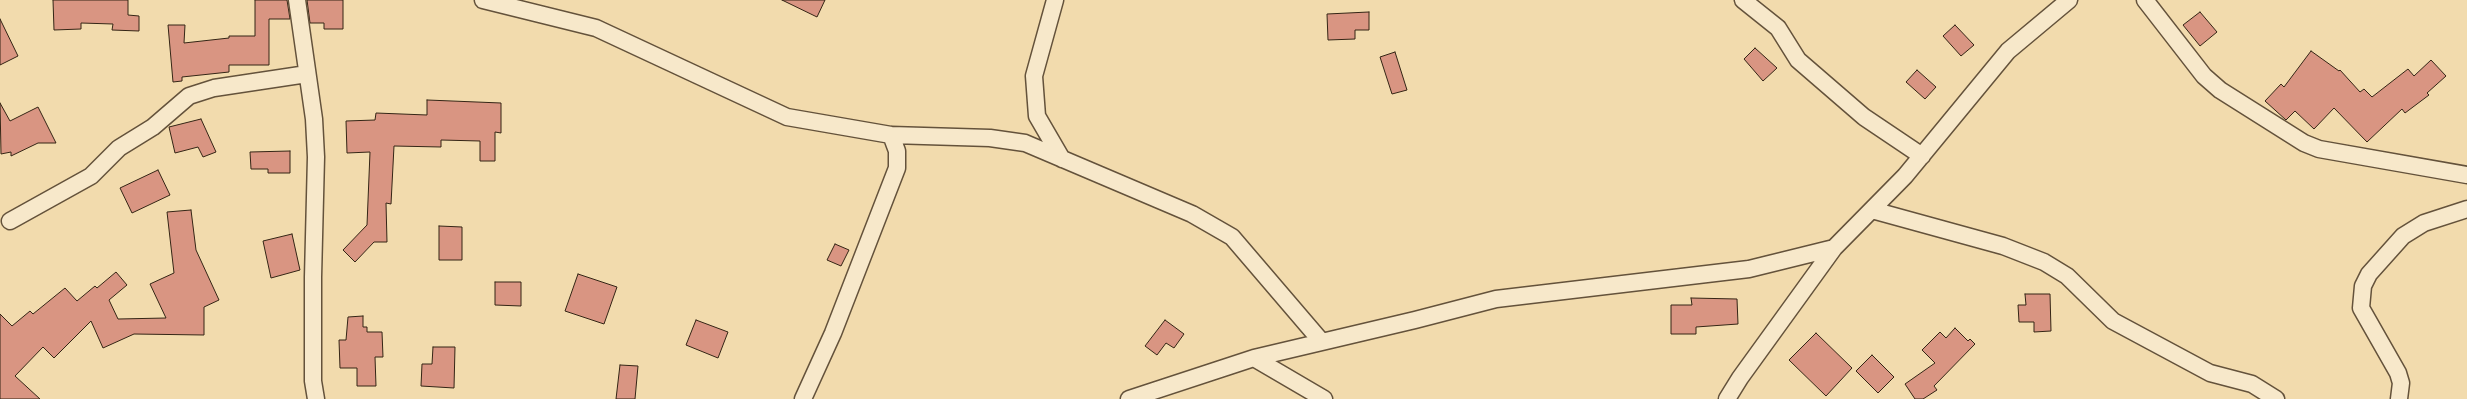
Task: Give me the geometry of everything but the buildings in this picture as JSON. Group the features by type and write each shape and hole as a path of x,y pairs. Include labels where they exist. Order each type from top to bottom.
{"street":[{"path":"297,0 308,74 316,157 313,296 316,399"},
{"path":"483,0 596,28 777,114 891,135 1006,140 1025,143 1192,214 1232,237 1321,341"},
{"path":"1055,0 1034,76 1037,116 1062,159"},
{"path":"1743,0 1778,28 1798,60 1864,118 1922,156"},
{"path":"1728,399 1740,378 1834,248 1922,156 2008,51 2068,0"},
{"path":"2145,0 2204,76 2220,90 2304,143 2319,149 2467,175"},
{"path":"10,221 91,176 120,148 153,127 189,96 214,88 308,74"},
{"path":"803,399 833,333 897,168 897,151 891,135"},
{"path":"2399,399 2401,383 2393,361 2361,308 2364,286 2369,274 2403,236 2424,223 2467,209"},
{"path":"1872,210 2003,246 2044,262 2067,276 2113,321 2210,373 2252,384 2276,399"},
{"path":"1129,399 1254,358 1496,299 1749,269 1834,248"},
{"path":"1254,358 1324,399"}]}
